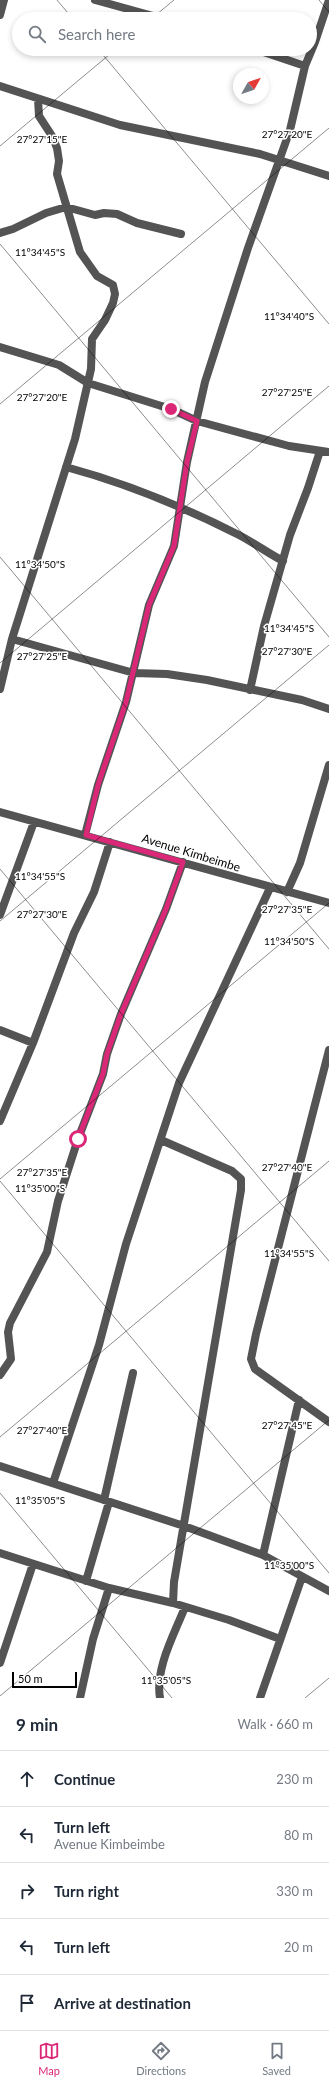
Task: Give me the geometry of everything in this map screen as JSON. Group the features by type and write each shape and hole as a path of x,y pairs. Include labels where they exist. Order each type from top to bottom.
{"street":[{"path":"0,15 4,0"},
{"path":"95,0 139,12"},
{"path":"317,39 329,0"},
{"path":"275,56 305,66"},
{"path":"86,835 98,785 126,702 134,673 149,605 174,546 187,462 210,367 248,248 290,130 305,66 310,56"},
{"path":"0,86 120,125 260,154 329,176"},
{"path":"0,689 12,639 66,467 88,383 92,360 92,339 105,320 113,303 114,288 109,282 97,276 80,252 57,174 59,161 57,148 52,136 39,116 38,99"},
{"path":"0,233 13,229 46,212 66,207 96,215 104,213 117,214 137,223 181,234"},
{"path":"0,347 59,365 88,383 171,409 197,421 253,437 329,452"},
{"path":"250,690 264,626 290,535 320,451"},
{"path":"66,467 101,477 180,509 239,536 283,561"},
{"path":"12,639 134,673 167,674 207,680 302,700 329,709"},
{"path":"287,892 300,863 329,765"},
{"name":"Avenue Kimbeimbe","path":"0,812 183,862 270,888 329,903"},
{"path":"0,915 34,822"},
{"path":"0,1121 33,1044 74,933 94,892 110,842"},
{"path":"0,1375 11,1359 8,1332 10,1323 47,1252 58,1201 78,1139 103,1074 107,1054 121,1014 166,909 183,862"},
{"path":"53,1483 99,1346 126,1244 179,1083 270,888"},
{"path":"0,1030 33,1044"},
{"path":"329,1050 256,1334 251,1359 255,1368 329,1422"},
{"path":"161,1140 232,1171 241,1179 174,1582 173,1603"},
{"path":"86,1581 106,1501 133,1373"},
{"path":"263,1555 299,1400"},
{"path":"0,1466 184,1526 263,1555 329,1591"},
{"path":"0,1553 109,1588 173,1603 229,1620 280,1639"},
{"path":"0,1664 32,1564"},
{"path":"260,1698 302,1577"},
{"path":"80,1698 94,1639 109,1588"},
{"path":"160,1698 158,1688 159,1675 185,1607"}],"route":[{"path":"78,1139 103,1074 107,1054 121,1014 142,968 183,862 86,835 98,785 126,702 139,653 149,605 174,546 187,462 197,421 171,409"}]}
